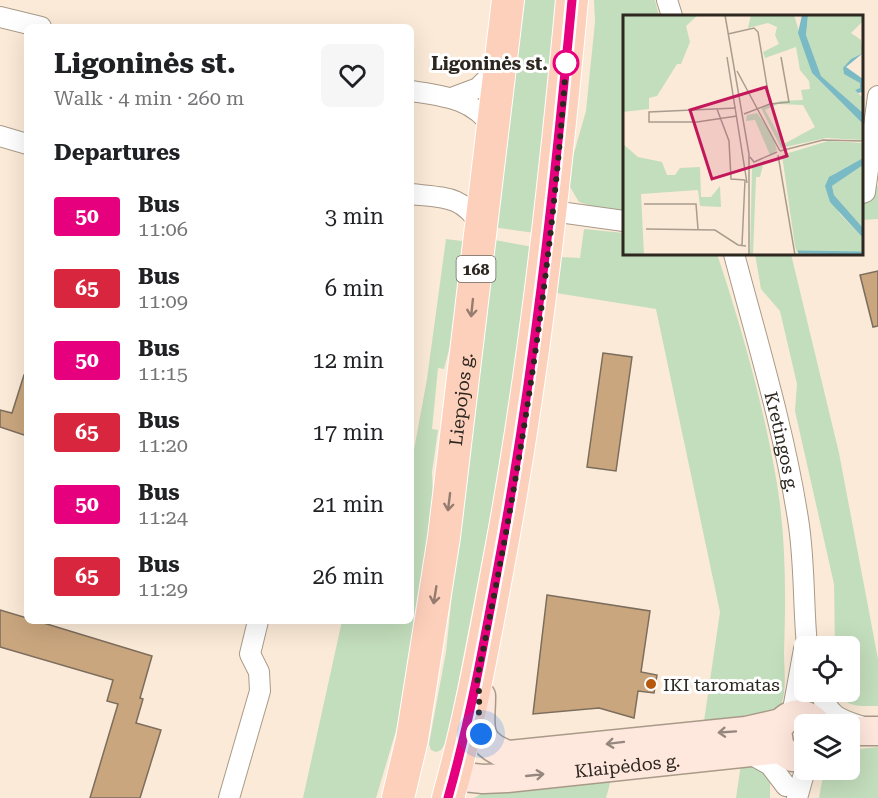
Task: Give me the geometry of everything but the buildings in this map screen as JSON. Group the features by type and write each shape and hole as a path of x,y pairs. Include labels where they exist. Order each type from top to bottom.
{"main road":[{"name":"Liepojos g.","path":"398,798 412,739 444,537 508,0"},
{"path":"462,788 477,679 522,430 552,211 572,0"},
{"path":"477,679 481,694 478,723 481,734 488,745 508,755 746,730 794,738"},
{"path":"412,739 431,763 462,788"},
{"name":"Klaipėdos g.","path":"462,788 747,752 794,740"}],"street":[{"path":"667,0 672,15"},
{"path":"0,16 30,24"},
{"path":"454,97 478,88 500,66"},
{"path":"414,91 454,97 477,109 493,128"},
{"path":"868,193 878,96"},
{"path":"0,136 24,143"},
{"path":"454,199 477,181 489,161"},
{"path":"414,194 454,199 471,210 481,225"},
{"path":"552,211 623,221"},
{"name":"Kretingos g.","path":"734,255 778,423 798,518 806,590 806,636"},
{"path":"229,798 260,691 259,672 250,654 257,624"},
{"path":"747,752 770,765 789,794"},
{"name":"Kretingos g.","path":"789,794 794,760"}],"green space":[{"path":"517,0 559,0 535,233 492,227"},
{"path":"594,0 655,0 659,15 623,15 623,211 594,207 579,202 570,187 568,174 586,111 595,22"},
{"path":"878,186 878,219 863,220 863,187"},
{"path":"584,229 623,233 623,255 717,255 759,398 780,504 785,568 785,683 783,698 778,710 703,728 720,612 656,309 556,293 561,257 580,258"},
{"path":"446,239 469,242 464,291 444,369 438,368 432,429 438,430 432,472 434,518 406,697 376,798 303,798 341,624 414,624 414,450 427,379"},
{"path":"489,239 533,247 502,456 447,741 441,750 436,752 431,750 429,744 446,652"},
{"path":"755,255 791,255 839,453 878,659 878,706 860,706 847,702 860,702 860,636 835,636 834,584 795,411 797,384 780,311 761,289"},
{"path":"878,747 878,798 819,798 822,780 860,780 860,749"},
{"path":"741,764 760,767 770,779 770,798 736,798"},
{"path":"612,776 606,798 474,798 486,791"}],"bus line":[{"name":"50","path":"448,798 482,654 526,407 552,211 572,0"}],"place":[{"name":"Ligoninės st.","path":"566,63"},
{"name":"IKI taromatas","path":"651,684"}],"route":[{"path":"481,734 478,723 481,694 477,679 510,501 537,334 552,211 566,63"}]}
